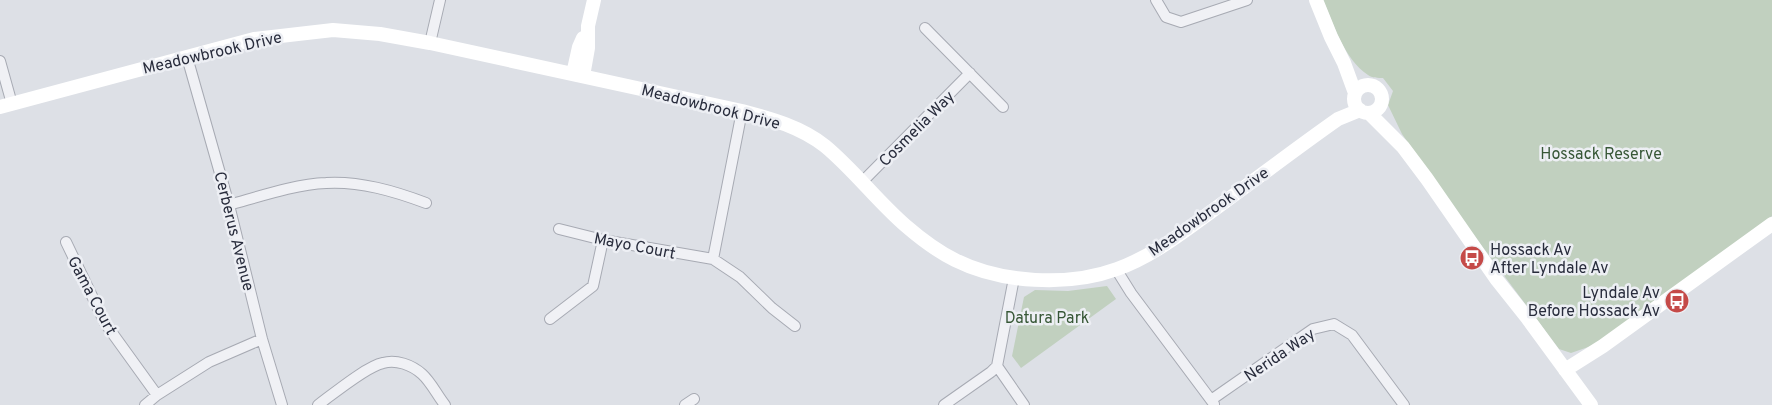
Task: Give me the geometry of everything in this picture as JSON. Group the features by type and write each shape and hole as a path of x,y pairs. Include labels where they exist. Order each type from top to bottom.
{"street":[{"path":"430,43 440,0"},
{"path":"578,75 579,47 588,26 594,0"},
{"path":"1156,0 1166,17 1181,22 1247,0"},
{"path":"1316,0 1331,37 1364,104 1403,147 1497,280 1591,405"},
{"path":"925,28 1003,107"},
{"name":"Meadowbrook Drive","path":"6,106 254,39 333,30 380,34 578,75 780,121 803,132 825,146 898,220 924,241 956,260 978,269 1014,278 1051,280 1083,277 1116,270 1177,236 1338,119 1364,104 1360,87 1366,84"},
{"name":"Cerberus Avenue","path":"187,56 229,205 262,339 282,405"},
{"path":"0,61 6,106"},
{"path":"1344,63 1366,84 1375,86 1381,92 1382,102 1364,104"},
{"name":"Cosmelia Way","path":"862,182 970,73"},
{"path":"712,259 742,111"},
{"path":"229,205 324,183 351,183 399,193 426,203"},
{"path":"1565,370 1603,346 1772,224"},
{"name":"Mayo Court","path":"559,229 603,240 712,259 740,278 772,308 795,326"},
{"path":"550,319 593,286 603,240"},
{"name":"Gama Court","path":"66,242 104,323 157,395"},
{"name":"Nerida Way","path":"1116,270 1213,403 1313,328 1334,324 1352,335 1404,405"},
{"path":"944,405 997,366 1014,278"},
{"path":"145,405 157,395 209,362 262,339"},
{"path":"318,405 372,367 383,362 397,362 410,365 422,375 445,405"},
{"path":"997,366 1024,405"},
{"path":"685,405 694,399"}],"green space":[{"name":"Hossack Reserve","path":"1323,0 1772,0 1772,216 1594,345 1571,353 1559,349 1452,206 1402,134 1388,105 1393,91 1383,78 1370,76 1352,60 1341,41"},
{"name":"Datura Park","path":"1107,286 1116,299 1021,368 1012,356 1024,297 1035,290 1068,291"}],"place":[{"name":"Hossack Av After Lyndale Av","path":"1472,258"},
{"name":"Lyndale Av Before Hossack Av","path":"1677,301"}]}
